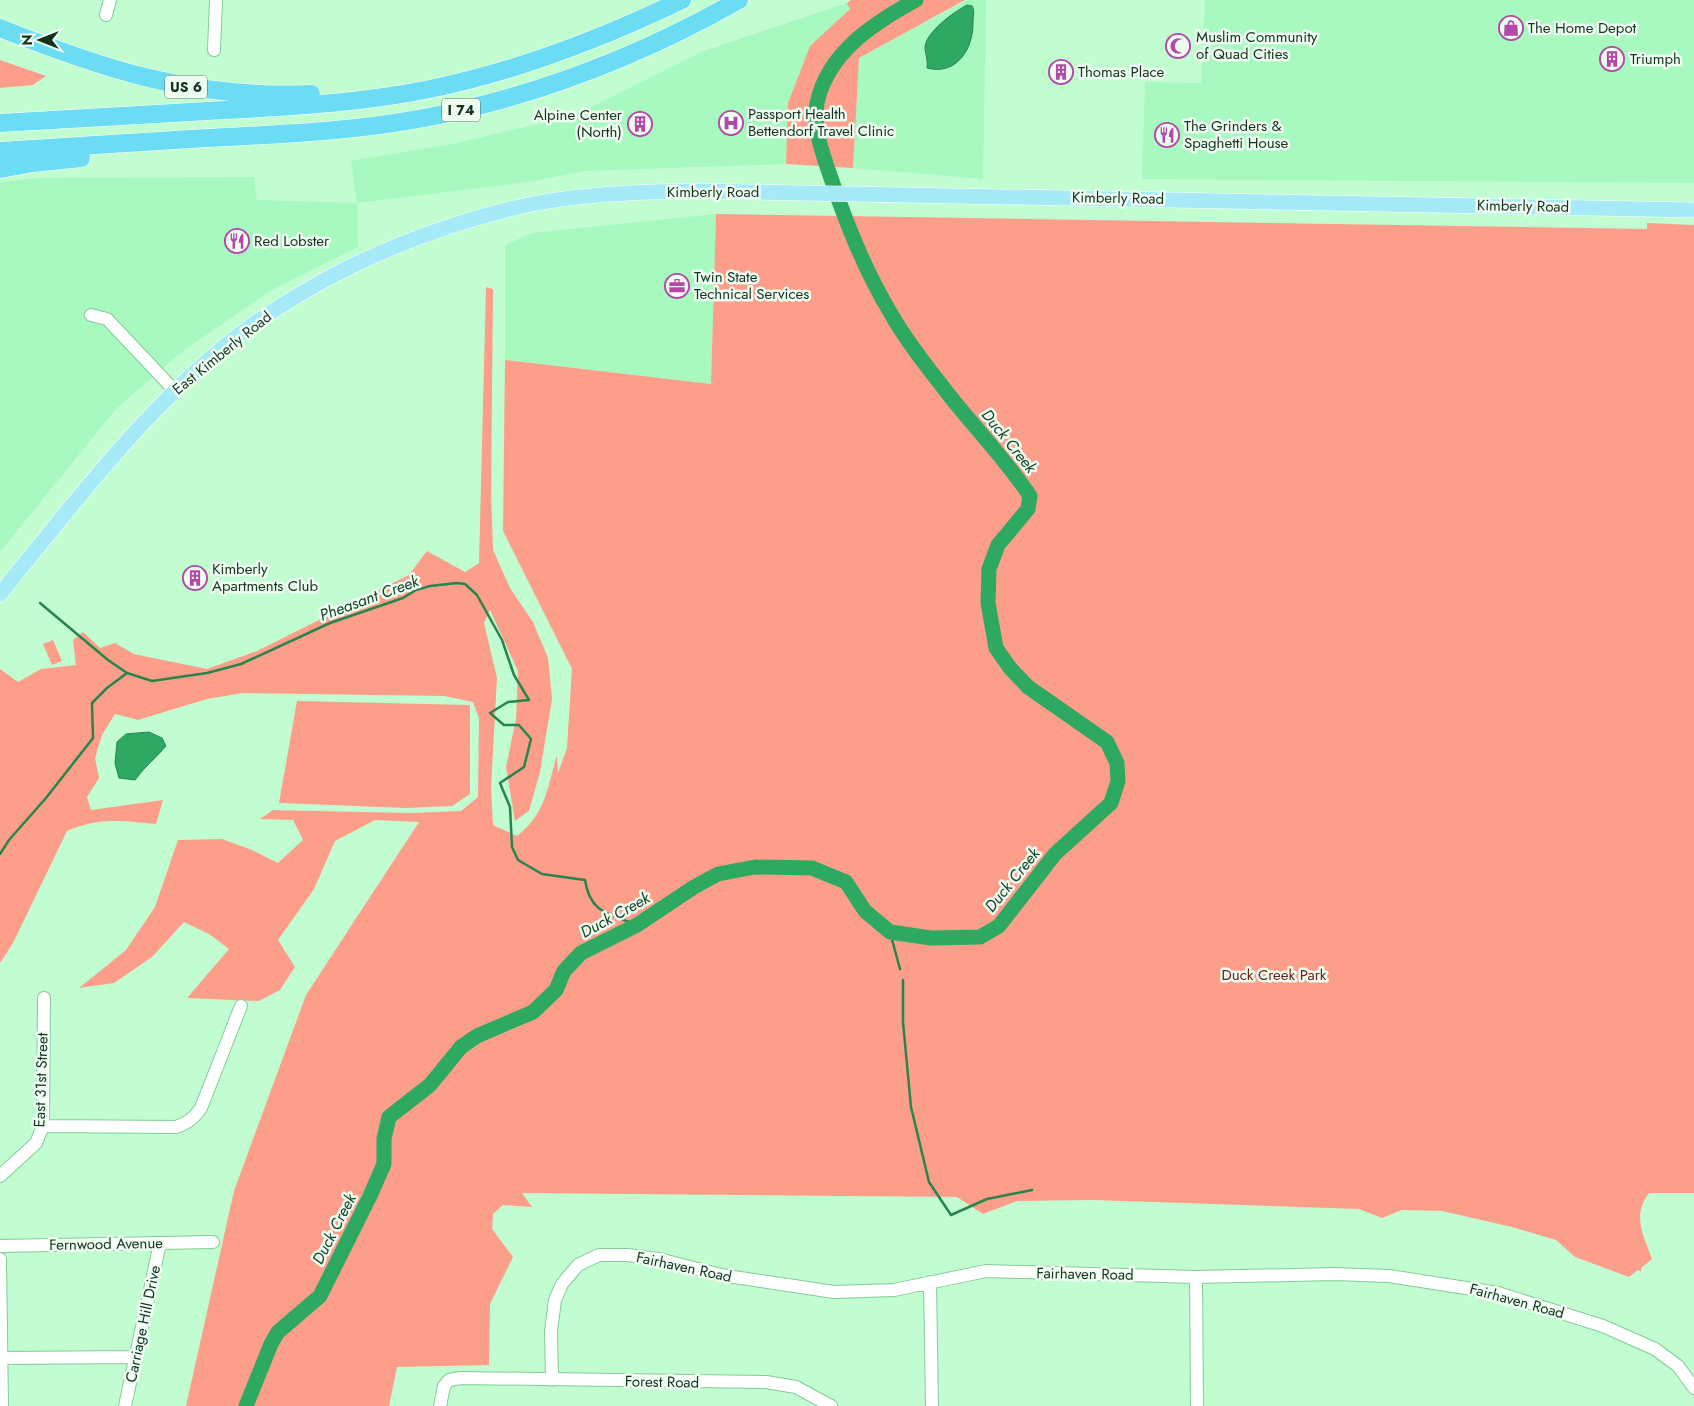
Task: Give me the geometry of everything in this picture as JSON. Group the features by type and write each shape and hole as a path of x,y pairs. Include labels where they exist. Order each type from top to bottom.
{"highway":[{"name":"I 74","path":"0,123 304,105 430,89 532,62 589,42 682,0"},
{"name":"I 74","path":"0,151 345,129 404,122 464,110 510,98 590,71 687,28 739,0"},
{"name":"US 6","path":"0,28 87,62 136,76 184,86 268,94 353,92 381,96"},
{"path":"0,169 33,163 144,152 163,142"}],"main road":[{"name":"Kimberly Road","path":"543,203 636,192 802,192 1694,210"},
{"name":"East Kimberly Road","path":"0,594 122,446 198,368 261,318 329,278 380,253 421,237 515,208 543,203"}],"street":[{"path":"106,15 110,0"},
{"path":"214,50 216,0"},
{"path":"91,315 107,319 175,391"},
{"name":"East 31st Street","path":"0,1176 36,1143 43,1126 44,998"},
{"path":"43,1126 176,1127 186,1124 194,1118 201,1108 240,1006"},
{"name":"Fernwood Avenue","path":"0,1246 213,1242"},
{"name":"Carriage Hill Drive","path":"125,1406 160,1243"},
{"name":"Fairhaven Road","path":"552,1380 551,1331 555,1300 562,1284 578,1265 599,1255 626,1255 659,1259 721,1275 834,1292 894,1290 986,1271 1196,1277 1334,1274 1389,1276 1498,1293 1603,1326 1655,1349 1678,1366 1694,1388"},
{"path":"0,1259 2,1406"},
{"path":"1196,1277 1197,1406"},
{"path":"930,1282 932,1406"},
{"path":"2,1358 136,1356"},
{"name":"Forest Road","path":"440,1406 444,1386 449,1380 461,1378 766,1382 796,1387 808,1400 831,1406"}],"shaded area":[{"path":"967,0 986,0 983,179 853,168 859,58"},
{"path":"1205,0 1694,0 1694,183 1142,179 1145,82 1201,83"},
{"path":"847,3 851,9 810,46 788,103 786,164 584,171 528,182 357,203 351,161 457,143 575,115 701,52"},
{"path":"967,5 972,6 974,11 973,31 967,50 962,58 947,68 927,68 925,49 929,36 948,18"},
{"path":"254,177 257,200 357,203 358,247 270,291 180,353 115,410 0,552 0,182 39,178"},
{"path":"716,214 711,384 505,360 505,245 532,233"},
{"path":"149,732 162,738 166,746 135,780 119,778 115,763 117,742 126,734"}],"green space":[{"path":"851,0 965,0 859,58 853,168 786,164 788,103 810,46 850,9 847,3"},
{"path":"0,60 46,76 33,85 0,88"},
{"name":"Duck Creek Park","path":"716,214 1647,229 1647,223 1694,225 1694,1193 1649,1193 1644,1201 1640,1217 1643,1233 1652,1259 1641,1268 1641,1272 1638,1270 1629,1277 1575,1257 1556,1240 1512,1227 1442,1211 1402,1210 1382,1218 1359,1209 1092,1200 1017,1201 983,1214 957,1197 522,1193 532,1207 503,1205 493,1214 492,1229 513,1257 490,1304 489,1365 397,1367 389,1406 186,1406 234,1191 306,995 419,822 375,820 335,841 314,889 278,940 295,967 280,990 259,1001 187,998 229,949 209,934 184,922 152,957 114,983 79,988 126,950 155,907 178,840 222,839 252,850 278,863 303,840 293,820 260,819 273,810 409,813 461,811 478,797 479,718 473,702 444,696 243,693 207,699 138,720 115,714 102,735 95,758 99,778 87,797 91,810 163,800 156,824 111,821 90,824 67,831 13,943 0,963 0,669 18,682 41,669 76,665 73,640 83,632 100,648 115,643 134,654 207,669 257,651 409,575 427,551 465,572 479,563 486,287 493,289 491,491 493,550 510,588 533,622 548,658 552,699 540,772 529,811 515,821 506,767 516,719 518,671 490,610 484,623 497,678 491,788 493,825 517,836 527,827 540,809 548,790 557,755 558,773 567,748 572,669 503,531 505,360 711,384"},
{"path":"53,640 62,661 52,665 43,644"},
{"path":"297,701 470,705 470,794 452,806 406,808 279,803"}],"waterway":[{"name":"Duck Creek","path":"246,1406 271,1344 278,1332 320,1296 370,1196 384,1164 384,1139 389,1117 430,1085 461,1047 477,1036 533,1012 556,990 564,971 581,953 637,925 694,887 718,874 755,867 812,868 846,882 865,911 890,932 931,938 980,937 999,926 1055,854 1111,803 1118,781 1117,763 1107,742 1028,687 1010,668 996,648 988,603 989,569 998,545 1028,509 1030,496 934,375 896,323 858,250 820,144 816,123 817,103 831,69 842,54 869,29 916,0"},
{"name":"Pheasant Creek","path":"0,854 9,840 46,798 93,738 92,703 107,688 127,673 152,681 207,673 241,664 330,623 403,598 416,590 430,586 457,583 465,584 477,595 502,640 514,675 529,700 508,702 490,713 504,725 519,725 531,739 524,767 500,783 510,807 512,847 518,860 542,874 585,880 591,899 596,906 610,915 637,925"},
{"path":"40,603 108,660 127,673"},
{"path":"890,932 900,969"},
{"path":"903,980 903,1022 911,1107 929,1182 951,1215 987,1199 1032,1190"}],"place":[{"name":"The Home Depot","path":"1511,28"},
{"name":"Muslim Community of Quad Cities","path":"1178,46"},
{"name":"Triumph","path":"1612,59"},
{"name":"Thomas Place","path":"1061,72"},
{"name":"Passport Health Bettendorf Travel Clinic","path":"731,123"},
{"name":"Alpine Center (North)","path":"640,124"},
{"name":"The Grinders & Spaghetti House","path":"1167,135"},
{"name":"Red Lobster","path":"237,241"},
{"name":"Twin State Technical Services","path":"677,286"},
{"name":"Kimberly Apartments Club","path":"195,578"}]}
